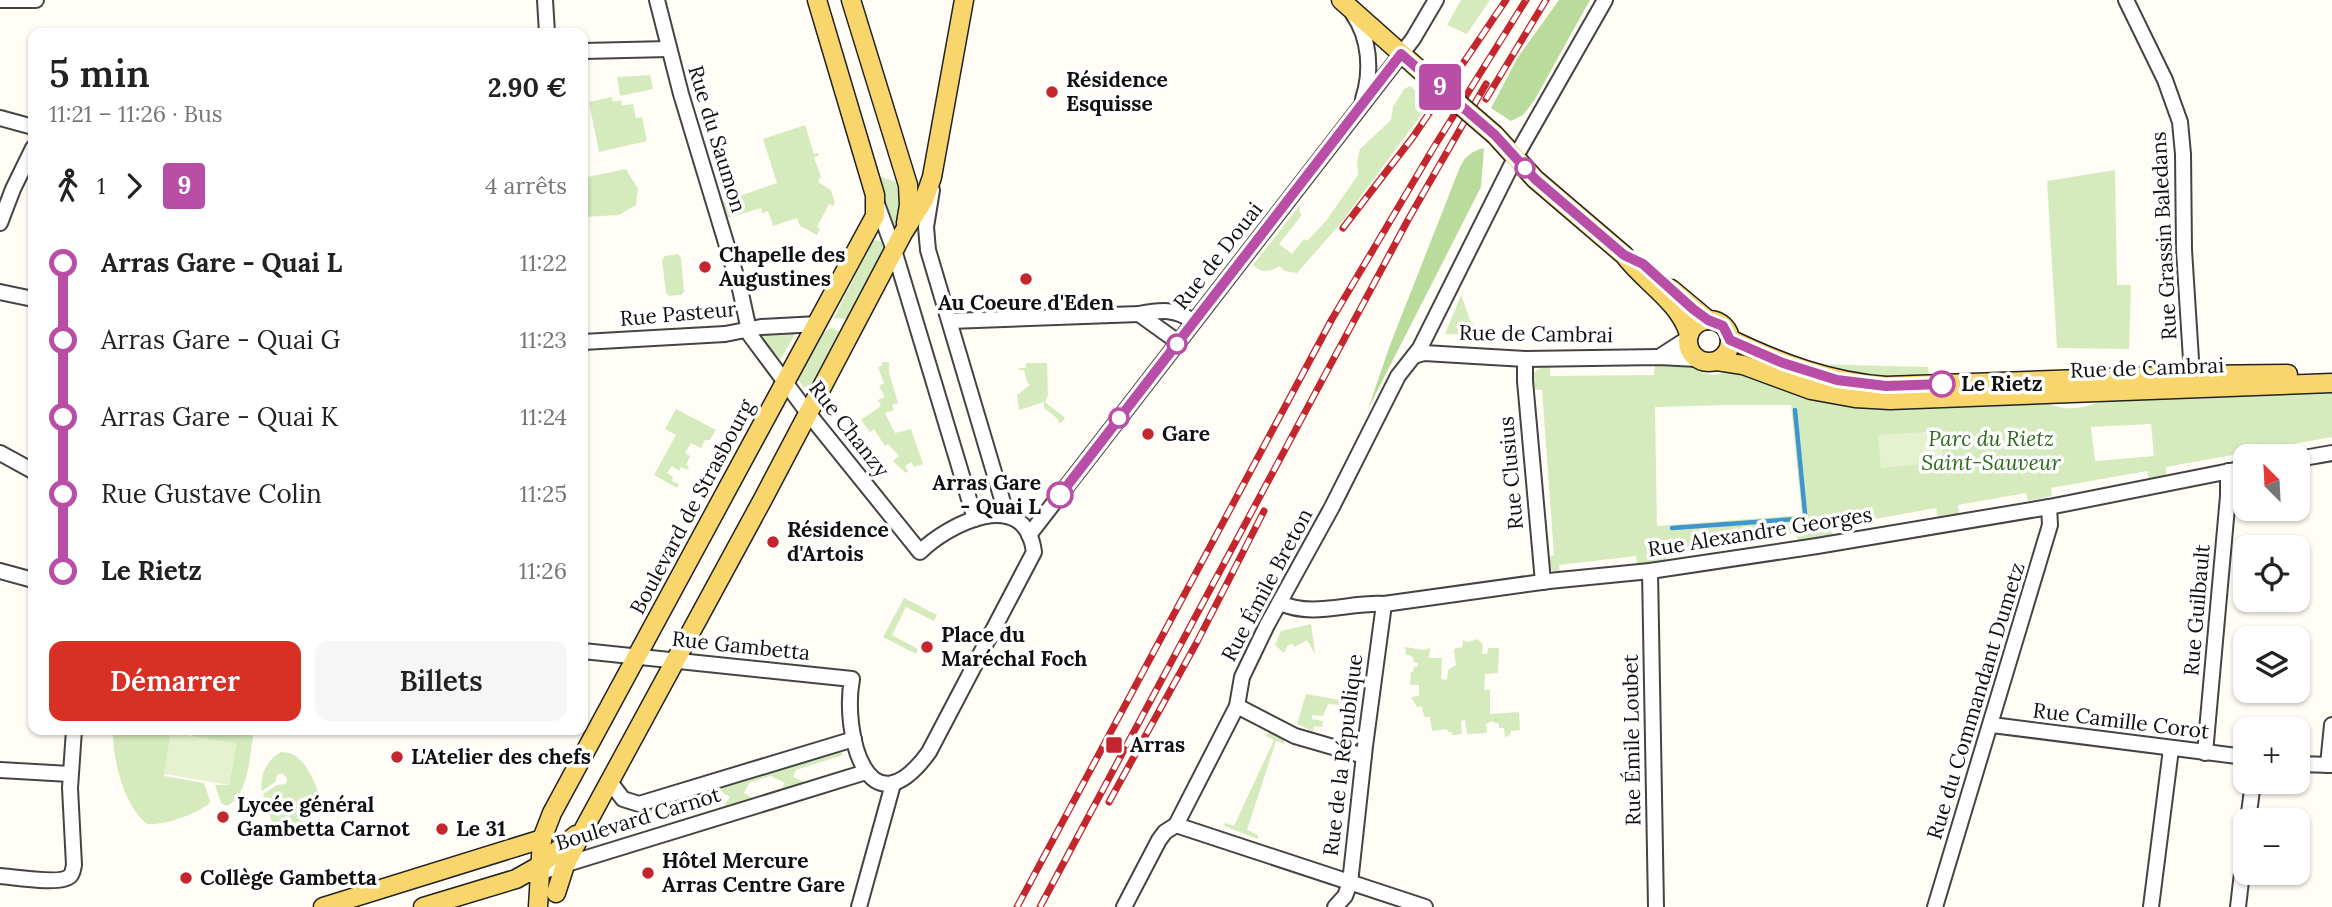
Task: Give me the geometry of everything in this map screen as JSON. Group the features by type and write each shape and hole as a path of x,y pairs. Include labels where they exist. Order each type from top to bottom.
{"main road":[{"path":"817,0 876,199"},
{"path":"851,0 908,184 909,205 903,233"},
{"path":"538,902 552,865 586,825 903,233 924,200 932,177 964,0"},
{"path":"1344,3 1495,135 1535,179 1624,255 1634,269 1678,312 1688,336 1691,354 1707,363 1717,361 1727,352 1730,340 1723,326 1708,320 1643,264 1624,255"},
{"name":"Boulevard de Strasbourg","path":"552,865 542,839 552,813 873,222 876,199"},
{"path":"1688,336 1696,324 1708,320"},
{"name":"Rue de Cambrai","path":"1730,340 1818,375 1854,383 1886,386 2332,373"},
{"name":"Rue de Cambrai","path":"1717,361 1743,365 1811,390 1848,397 1890,400 2332,383"},
{"name":"Boulevard Carnot","path":"323,907 542,839"},
{"path":"423,907 516,879 552,865"},
{"path":"552,865 555,900"},
{"path":"516,879 534,888 538,902"}],"street":[{"path":"0,0 36,0"},
{"path":"545,0 547,28"},
{"name":"Rue du Saumon","path":"657,0 668,49 740,289 748,329"},
{"name":"Rue de Douai","path":"1029,535 1401,54 1436,0"},
{"name":"Rue Émile Breton","path":"1124,907 1159,840 1176,825 1237,706 1242,677 1361,452 1398,376 1414,356 1516,156 1605,0"},
{"name":"Rue Grassin Baledans","path":"2126,0 2165,80 2180,122 2192,375"},
{"path":"1344,3 1361,28 1368,54 1368,75 1362,103"},
{"path":"588,51 668,49"},
{"path":"0,118 28,126"},
{"path":"0,222 28,158"},
{"path":"932,177 926,241 1007,516"},
{"path":"854,739 866,772 876,782 893,783 908,775 929,752 1032,559 1034,547 1029,535 1019,523 1007,516 975,519 894,250 876,199"},
{"path":"0,292 28,298"},
{"path":"950,321 1175,311 1194,322"},
{"path":"1139,314 1178,342"},
{"name":"Rue Pasteur","path":"588,342 725,334 768,326 818,324"},
{"name":"Rue Chanzy","path":"748,329 808,413 920,552 944,532 975,519"},
{"path":"1659,357 1688,336"},
{"name":"Rue de Cambrai","path":"1414,356 1424,353 1525,359 1697,359"},
{"name":"Rue Clusius","path":"1525,359 1543,582"},
{"path":"1,453 28,468"},
{"path":"2310,457 2332,453"},
{"name":"Rue Alexandre Georges","path":"1280,603 1311,611 1650,571 2049,506 2233,470"},
{"name":"Rue Guilbault","path":"2205,753 2228,471"},
{"name":"Rue du Commandant Dumetz","path":"1936,907 2050,525 2049,506"},
{"path":"0,571 28,579"},
{"name":"Rue Émile Loubet","path":"1650,571 1656,907"},
{"name":"Rue de la République","path":"1335,907 1345,896 1349,883 1384,604"},
{"name":"Rue Gambetta","path":"588,651 852,679 850,718 854,739"},
{"path":"1237,706 1295,736 1363,763"},
{"name":"Rue Camille Corot","path":"1992,725 2233,756"},
{"path":"2310,764 2330,765 2332,725"},
{"path":"0,876 54,880 69,877 72,873 74,865 70,774 74,735"},
{"name":"Boulevard Carnot","path":"610,782 627,802 648,803 854,739"},
{"path":"2151,907 2171,749"},
{"path":"0,770 70,774"},
{"name":"Boulevard Carnot","path":"552,865 866,772"},
{"path":"859,907 893,783"},
{"path":"1176,825 1425,907"},
{"path":"2238,907 2241,885"}],"green space":[{"path":"1461,0 1490,0 1467,34 1447,25"},
{"path":"1559,0 1590,0 1534,101 1523,115 1511,121 1491,108 1518,57"},
{"path":"650,75 653,89 620,96 617,77"},
{"path":"1410,86 1430,103 1341,223 1297,273 1285,271 1279,266 1266,271 1256,268 1253,265 1299,206 1301,216 1279,244 1292,254 1304,239 1307,241 1326,221 1358,175 1360,149 1391,120 1393,107 1404,89"},
{"path":"612,97 613,102 621,100 622,106 633,104 636,118 642,117 647,141 599,152 589,102"},
{"path":"805,125 814,154 819,153 814,158 821,176 818,182 831,190 835,203 833,206 829,204 817,227 820,229 817,235 800,226 797,218 773,226 768,211 762,213 761,208 728,218 723,202 777,183 763,139"},
{"path":"1484,148 1481,187 1368,409 1390,345 1460,167 1469,154"},
{"path":"626,169 638,189 636,205 619,215 588,217 588,177"},
{"path":"2115,170 2117,285 2131,285 2129,349 2057,348 2047,181"},
{"path":"879,176 901,184 903,218 895,231 886,214"},
{"path":"872,242 884,242 886,248 848,319 834,318"},
{"path":"678,254 681,258 684,292 681,295 669,296 666,293 662,260 665,256"},
{"path":"1461,295 1470,320 1481,335 1445,334"},
{"path":"830,328 839,331 814,384 811,389 805,389 798,380 798,375 820,335"},
{"path":"796,329 780,360 762,338 762,334"},
{"path":"882,362 889,362 889,373 898,403 892,405 894,410 885,413 895,433 911,429 923,464 914,467 911,462 905,466 908,471 906,473 893,461 899,456 888,444 885,446 874,429 870,432 861,420 881,406 878,400 885,397 879,386 884,383 878,367 882,366"},
{"path":"1026,363 1047,363 1048,395 1045,402 1065,418 1062,422 1059,423 1058,419 1044,408 1044,402 1019,410 1017,395 1030,385 1024,370 1019,370 1026,368"},
{"name":"Parc du Rietz Saint-Sauveur","path":"1655,364 1690,365 1703,373 1715,375 1728,371 1747,372 1766,379 2043,401 2071,408 2099,402 2332,388 2332,437 2293,444 2233,444 2233,455 2166,467 2166,476 2149,479 2147,471 2051,488 2052,496 2028,501 2026,493 1958,505 1959,514 1938,518 1936,508 1831,527 1832,536 1798,542 1796,533 1666,552 1666,561 1637,565 1636,556 1559,565 1560,574 1545,567 1544,559 1554,555 1542,390 1532,389 1533,373 1542,367 1550,367 1550,376 1654,375","holes":["1791,405 1802,515 1657,526 1655,407","2151,424 2154,456 2095,461 2091,427"]},
{"path":"1811,364 1928,367 1929,375 1862,379"},
{"path":"676,409 716,430 701,448 691,443 685,453 690,456 687,470 681,467 679,471 672,466 667,473 673,477 672,481 679,484 677,488 654,475 676,435 665,429"},
{"path":"1941,431 1943,462 1881,468 1878,435"},
{"path":"904,598 937,615 934,621 906,607 892,635 918,649 916,654 883,637"},
{"path":"1311,624 1315,654 1307,640 1294,647 1293,644 1288,645 1284,653 1275,645 1281,631"},
{"path":"1478,639 1483,645 1482,654 1487,654 1488,648 1499,648 1498,673 1485,674 1484,690 1490,690 1490,714 1519,712 1520,730 1511,731 1509,736 1505,737 1504,728 1499,728 1499,724 1491,721 1486,724 1487,733 1467,734 1465,720 1461,721 1462,734 1452,735 1447,729 1432,731 1430,717 1424,717 1422,706 1417,707 1411,697 1419,696 1419,685 1410,685 1411,672 1418,663 1414,662 1412,656 1406,655 1405,647 1424,650 1430,648 1429,658 1442,658 1441,679 1447,680 1448,670 1456,665 1454,649 1462,647 1463,640 1468,642"},
{"path":"1306,694 1340,700 1339,705 1328,704 1323,716 1312,715 1312,719 1323,721 1322,727 1314,726 1313,731 1297,724"},
{"path":"1269,732 1284,740 1284,744 1276,741 1247,830 1258,835 1258,839 1224,826 1225,823 1234,826 1274,740 1266,736"},
{"path":"113,735 171,735 164,776 204,783 209,804 180,818 147,824 126,794 117,767"},
{"path":"171,735 236,743 229,785 164,774"},
{"path":"253,735 244,783 240,793 227,806 221,803 215,785 229,785 236,744 192,736"},
{"path":"841,751 843,755 796,770 793,777 804,782 847,768 849,772 655,831 669,823 724,806 730,797 722,792 617,823 663,805","holes":["770,776 785,783 782,788 752,798 744,793 749,783"]},
{"path":"281,752 290,753 304,764 324,807 300,816 304,828 282,833 280,829 275,831 263,794 277,785 286,784 287,778 278,774 275,782 262,791 261,785 265,768"}],"waterway":[{"path":"1795,410 1805,513"},
{"path":"1672,528 1797,519"}],"railway":[{"path":"1343,228 1413,137 1506,0"},
{"path":"1017,907 1332,319 1434,147 1526,0"},
{"path":"1486,99 1546,0"},
{"path":"1040,907 1409,218 1486,84"},
{"path":"1109,802 1197,642 1264,511"}],"bus line":[{"name":"9","path":"1060,495 1401,54 1495,135 1535,179 1624,255 1643,264 1693,309 1708,320 1723,326 1730,340 1783,363 1837,380 1886,386 1942,384"}],"place":[{"name":"Résidence Esquisse","path":"1052,92"},
{"name":"Chapelle des Augustines","path":"705,267"},
{"name":"Au Coeure d'Eden","path":"1026,279"},
{"name":"Le Rietz","path":"1942,384"},
{"name":"Gare","path":"1148,434"},
{"name":"Arras Gare - Quai L","path":"1060,495"},
{"name":"Résidence d'Artois","path":"773,542"},
{"name":"Place du Maréchal Foch","path":"927,647"},
{"name":"Arras","path":"1114,745"},
{"name":"L'Atelier des chefs","path":"397,757"},
{"name":"Lycée général Gambetta Carnot","path":"223,817"},
{"name":"Le 31","path":"442,829"},
{"name":"Hôtel Mercure Arras Centre Gare","path":"648,873"},
{"name":"Collège Gambetta","path":"186,878"}]}
